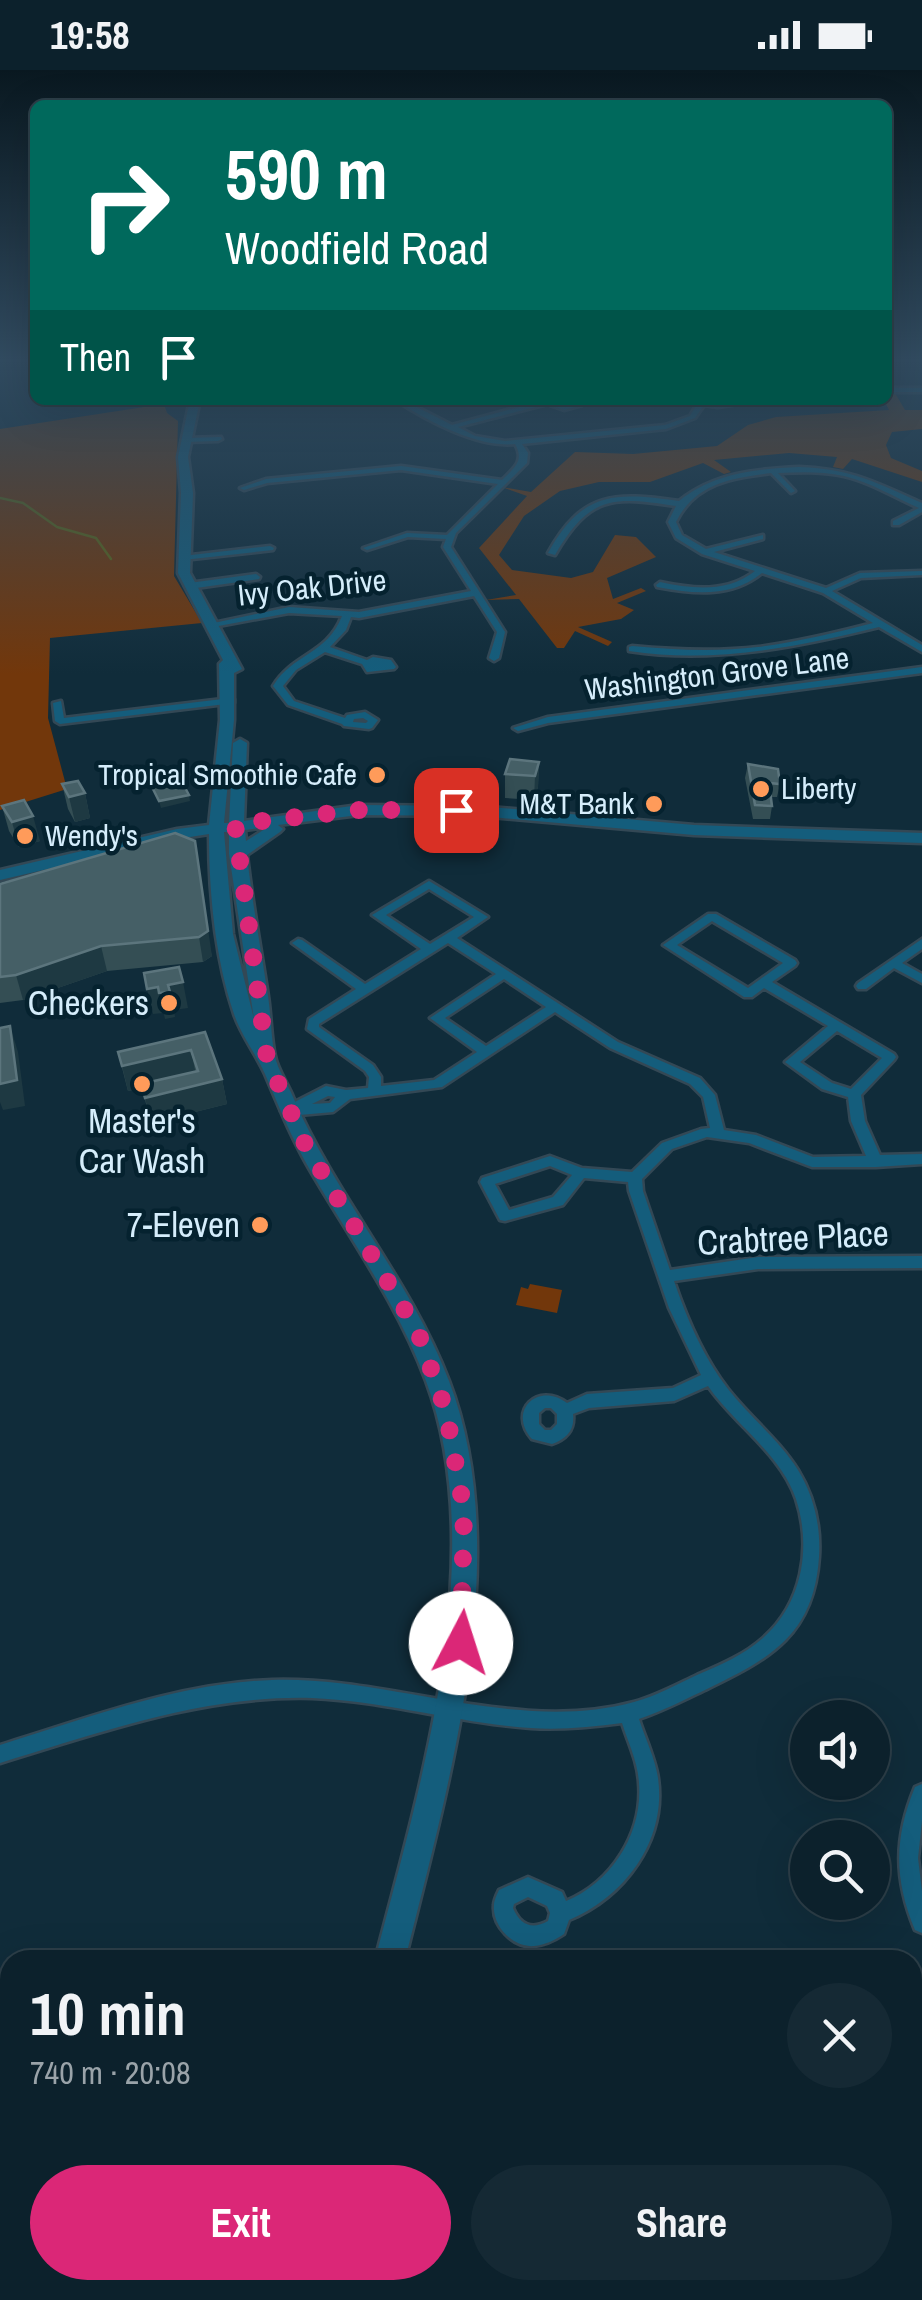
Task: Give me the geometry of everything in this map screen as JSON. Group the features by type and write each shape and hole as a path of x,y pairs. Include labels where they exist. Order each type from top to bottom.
{"main road":[{"path":"185,466 183,558 189,586 234,664 242,708 234,792 236,838 267,1058"},
{"path":"230,662 226,664 231,701 216,832 232,973 242,1014 267,1058 288,1111 404,1305 446,1411 460,1480 465,1550 463,1622 450,1712 392,1950"},
{"path":"234,792 253,810 291,816 433,810 582,822 922,838"},
{"path":"177,834 217,806"},
{"path":"236,838 291,816"},
{"path":"0,875 177,834 216,832 236,838 275,829 382,822 582,822"},
{"path":"0,887 216,832"},
{"path":"164,847 201,851 219,866"}],"street":[{"path":"368,548 408,535 450,536 518,466"},
{"path":"244,488 401,468 503,482"},
{"path":"773,471 792,491"},
{"path":"922,508 844,474 773,471 722,480 681,504 673,516 674,528 704,552 826,591 922,649"},
{"path":"552,553 568,521 594,504 633,498 681,504"},
{"path":"896,523 922,508"},
{"path":"450,536 452,557 500,632 494,658"},
{"path":"704,552 760,536"},
{"path":"183,558 270,548"},
{"path":"660,585 721,590 744,583 762,569"},
{"path":"826,591 860,576 922,572"},
{"path":"189,586 256,577"},
{"name":"Ivy Oak Drive","path":"213,624 289,610 346,615 475,593"},
{"path":"346,615 341,635 284,676 278,686 290,703 347,722"},
{"path":"632,648 700,656 754,654 880,624"},
{"path":"326,649 368,663"},
{"name":"Washington Grove Lane","path":"518,728 548,720 922,670"},
{"path":"58,703 60,721 231,701"},
{"path":"374,1092 374,1077 369,1068 312,1026 482,917 429,884 378,915 430,950"},
{"path":"712,916 791,962 764,982 748,994 669,945 712,916"},
{"path":"449,938 614,1045 695,1081 713,1104 718,1132"},
{"path":"298,943 366,990"},
{"path":"862,986 922,943"},
{"path":"894,963 922,979"},
{"path":"487,1053 436,1018 505,973"},
{"path":"764,982 890,1056 854,1094"},
{"path":"288,1111 333,1107 346,1095 438,1084 556,1006"},
{"path":"837,1025 790,1062 827,1086 854,1094"},
{"path":"854,1094 858,1122 876,1162"},
{"path":"581,1173 558,1201 505,1216 487,1182 550,1161 581,1173 635,1177 667,1146 693,1134 718,1132 750,1138 812,1162 922,1159"},
{"path":"0,1754 158,1708 270,1690 371,1694 450,1712 536,1722 628,1714 750,1661 780,1638 802,1604 808,1584 809,1521 802,1492 783,1462 710,1378 693,1347 636,1191 635,1177"},
{"name":"Crabtree Place","path":"666,1276 758,1263 922,1262"},
{"path":"565,1411 587,1401 674,1394 710,1378"},
{"path":"560,1913 603,1894 619,1877 647,1824 649,1780 628,1714"},
{"path":"922,1794 907,1838 913,1900 922,1923"}],"shaded area":[{"path":"0,466 177,466 174,576 202,623 50,638 48,718 67,789 0,810"},
{"path":"560,466 694,466 650,482 599,482 560,491 524,516 499,555 512,570 571,578 593,572 615,535 636,537 656,557 607,578 613,599 641,588 646,591 617,603 634,610 621,619 578,627 612,642 608,646 575,631 564,648 557,648 519,599 486,600 516,595 479,548 527,496 502,487 531,492"},
{"path":"709,466 723,466 731,472 724,474"},
{"path":"874,466 910,466 922,471 922,482"},
{"path":"530,1284 562,1290 557,1313 516,1305 521,1287 528,1289"}],"building":[{"path":"510,759 539,762 535,776 505,774"},
{"path":"748,764 778,769 780,784 769,783 772,806 755,805"},
{"path":"176,771 189,795 159,801 147,777"},
{"path":"78,781 85,793 69,797 62,784"},
{"path":"24,800 33,816 12,822 2,806"},
{"path":"175,833 195,841 208,931 199,937 101,946 0,977 0,884"},
{"path":"179,967 183,982 168,985 170,992 159,993 158,987 147,989 144,973"},
{"path":"10,1026 17,1080 0,1084 0,1028"},
{"path":"205,1032 222,1079 145,1098 141,1084 198,1071 191,1050 122,1066 118,1052"}],"waterway":[{"path":"0,498 23,503 57,527 96,538 111,559"}],"place":[{"name":"Tropical Smoothie Cafe","path":"377,775"},
{"name":"Liberty","path":"761,789"},
{"name":"M&T Bank","path":"654,804"},
{"name":"Wendy's","path":"25,836"},
{"name":"Checkers","path":"169,1003"},
{"name":"Master's Car Wash","path":"142,1084"},
{"name":"7-Eleven","path":"260,1225"}],"route":[{"path":"456,810 359,810 235,824 239,876 263,1009 267,1058 305,1144 418,1332 446,1411 464,1510 461,1643"}]}
